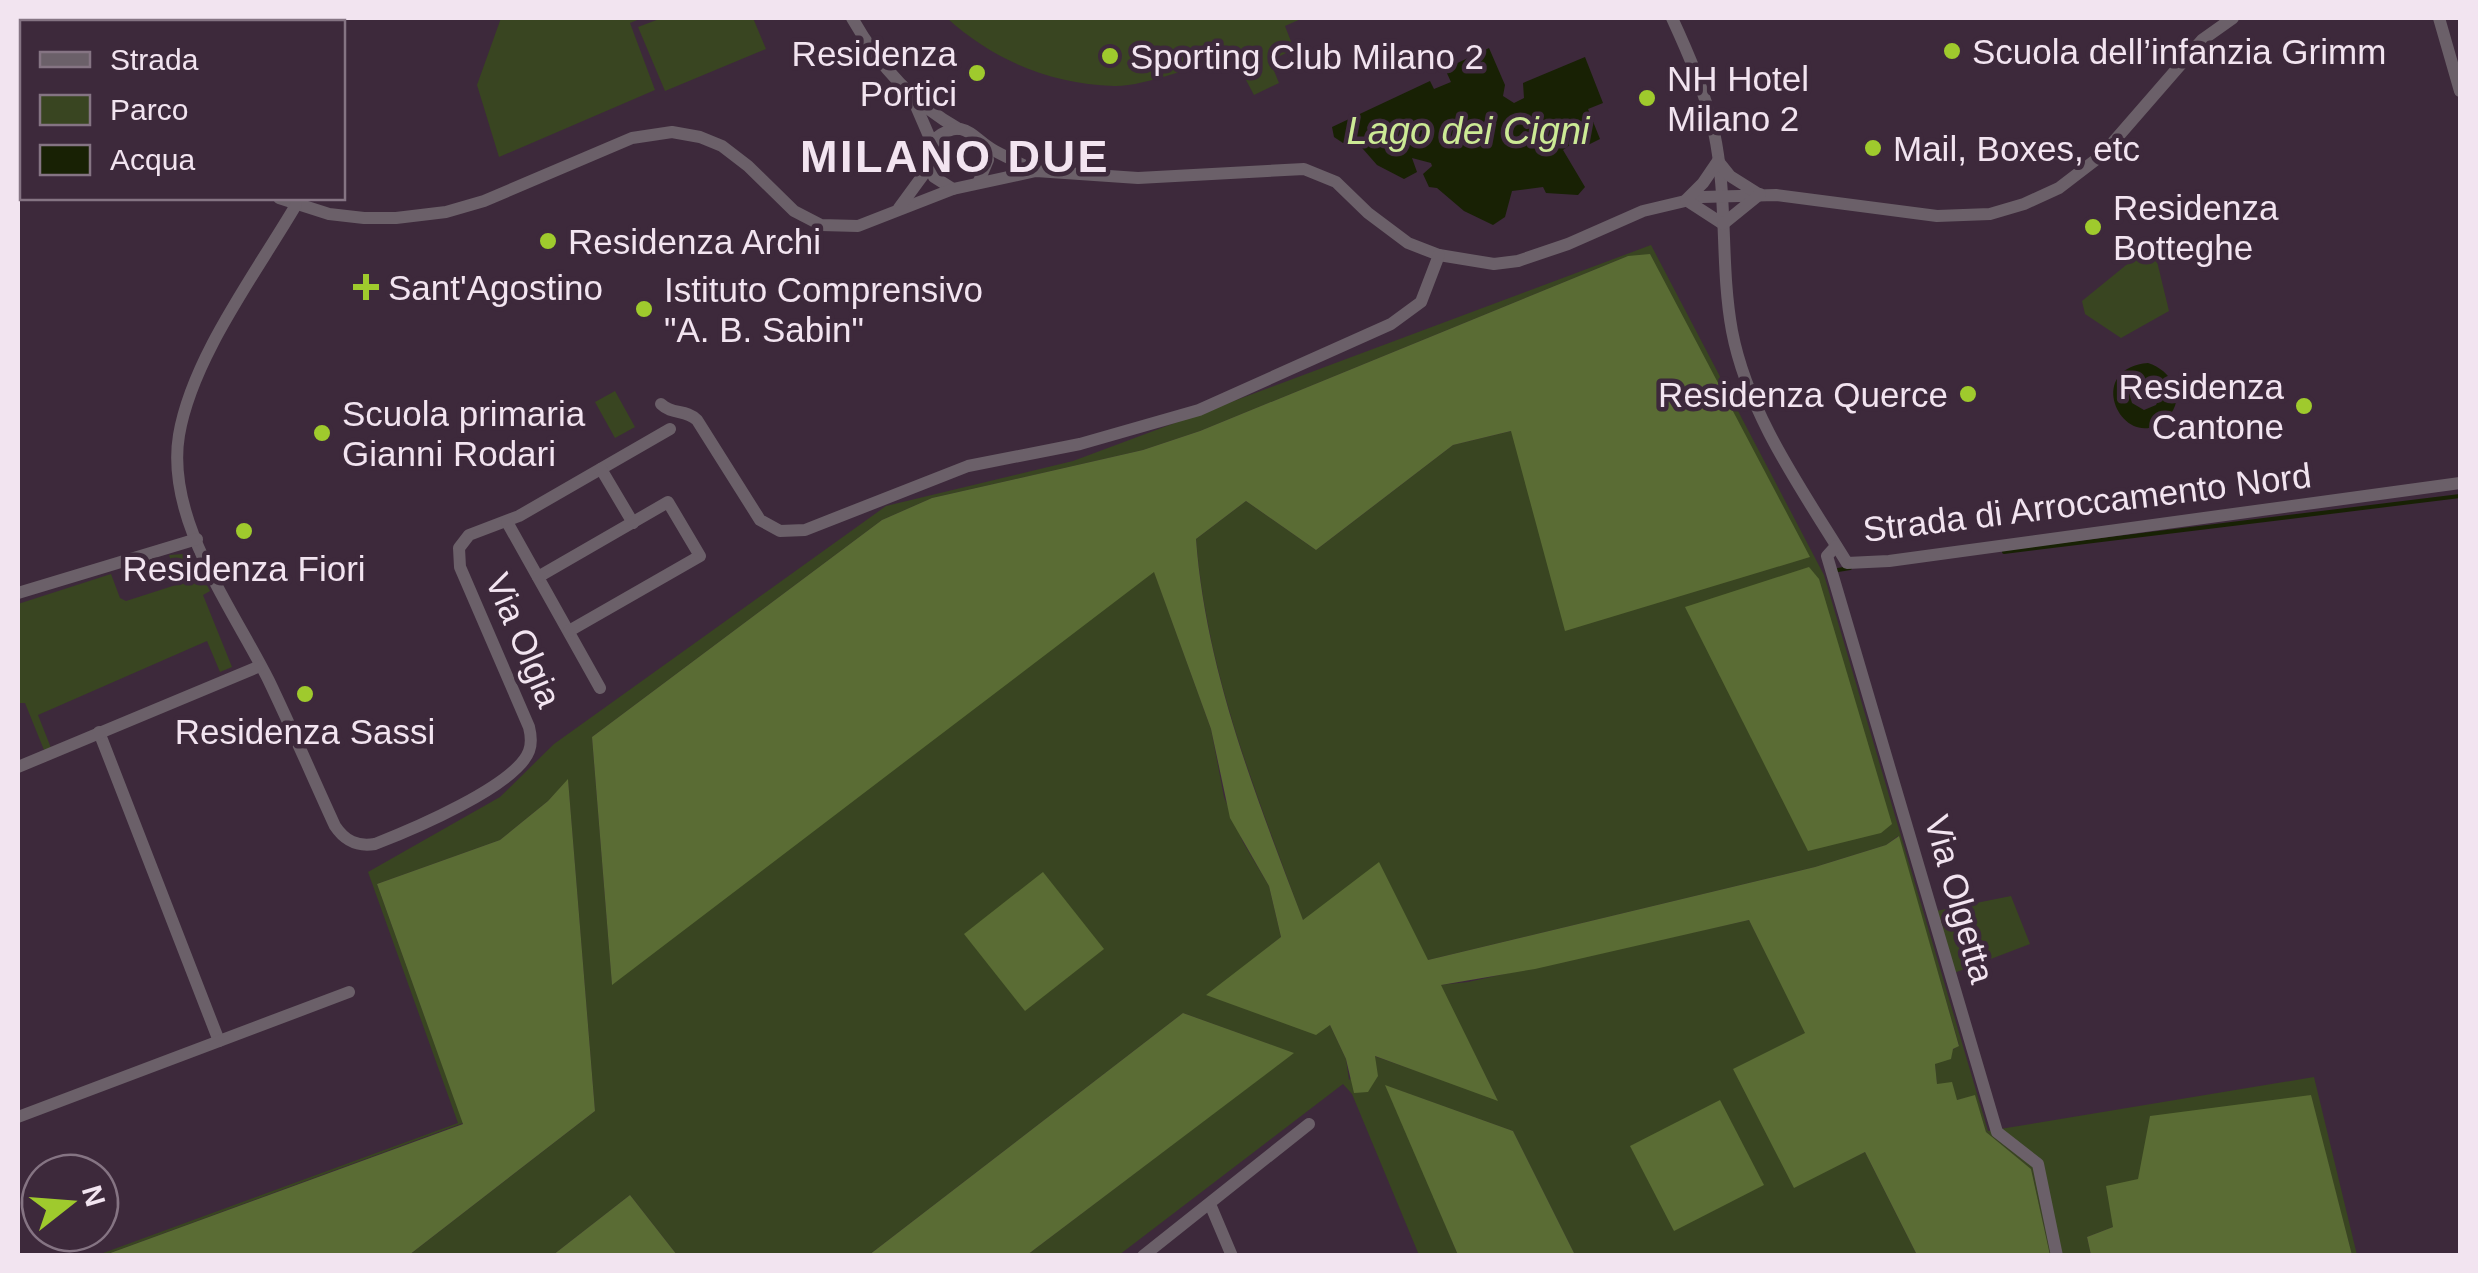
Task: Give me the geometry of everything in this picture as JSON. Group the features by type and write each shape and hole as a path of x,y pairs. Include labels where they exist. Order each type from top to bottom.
{"street":[{"path":"852,18 871,48 912,97 974,134 984,145 1036,172"},
{"name":"Strada di Arroccamento Nord","path":"1672,18 1702,87 1718,161 1730,316 1738,355 1751,393 1801,492 1847,563 1890,561 2460,483"},
{"path":"284,200 329,214 364,218 446,212 632,138 672,132 729,150 794,211 811,221 833,226 858,226 979,181 1036,172 1138,178 1304,169 1336,182 1408,243 1479,264 1518,260 1568,244 1643,211 1721,196 1760,194 1937,216 1990,214 2034,201 2072,180 2102,155 2202,40 2233,18"},
{"path":"2439,18 2460,91"},
{"path":"897,210 929,167 932,143 912,97"},
{"path":"932,143 947,131 960,129"},
{"path":"979,181 988,160 984,145"},
{"path":"1686,200 1718,161 1730,176 1760,194"},
{"path":"929,167 934,178 953,189"},
{"path":"1686,200 1723,224 1760,194"},
{"path":"18,767 260,666 185,510 178,472 179,436 189,396 209,352 296,205"},
{"path":"661,404 697,420 760,520 780,532 805,530 968,466 1080,444 1198,410 1391,324 1421,302 1439,255"},
{"name":"Via Olgia","path":"260,666 335,826 349,841 375,844 494,788 525,758 531,735 460,567 458,553 469,535 507,522 670,429"},
{"path":"601,469 633,522"},
{"path":"538,577 668,502 700,556 568,632"},
{"path":"507,522 600,688"},
{"path":"18,593 197,539"},
{"name":"Via Olgetta","path":"1836,546 1828,556 1997,1132 2038,1164 2057,1256"},
{"path":"99,732 218,1041"},
{"path":"18,1117 350,992"},
{"path":"1143,1256 1310,1124"},
{"path":"1210,1204 1232,1256"}],"green space":[{"path":"501,18 642,18 630,23 655,90 499,157 477,85"},
{"path":"662,18 753,18 766,49 665,91 638,27"},
{"name":"Sporting Club Milano 2","path":"947,18 1303,18 1285,26 1294,49 1270,61 1279,83 1254,95 1231,52 1141,83 1090,84 1024,67 984,46"},
{"path":"1651,245 1824,575 1988,1131 2314,1077 2357,1255 2352,1255 2310,1095 2138,1179 2113,1227 2087,1237 2091,1255 2050,1255 2031,1169 1986,1132 1975,1096 1957,1100 1937,1085 1935,1064 1959,1045 1898,836 1886,845 1815,867 1428,960 1303,921 1236,734 1211,639 1196,539 1246,501 1316,550 1453,445 1511,431 1628,256 1200,431 1143,450 932,498 882,520 592,737 612,984 1154,571 1211,729 1224,797 1243,842 1269,886 1281,937 1208,995 1330,1025 1346,1059 1349,1080 1374,1056 1497,1099 1440,985 1749,920 1806,1033 1734,1069 1794,1187 1865,1152 1917,1255 1575,1255 1513,1131 1387,1086 1458,1255 1419,1255 1352,1094 1343,1084 1119,1255 1027,1255 1293,1053 1183,1013 869,1255 677,1255 630,1195 553,1255 409,1255 595,1111 568,780 500,840 377,884 463,1123 120,1249 458,1123 368,872 500,797 554,744 886,506 1073,461"},
{"path":"2154,249 2169,311 2121,338 2085,314 2082,301 2136,257"},
{"path":"1650,254 1810,557 1565,631 1511,431 1453,445 1316,550 1246,501 1196,539 1202,588 1210,637 1236,733 1303,920 1379,862 1428,960 1815,867 1886,845 1899,836 1959,1046 1953,1049 1951,1059 1935,1064 1937,1084 1952,1082 1957,1100 1975,1095 1986,1132 2031,1169 2050,1255 1917,1255 1865,1152 1794,1188 1733,1069 1805,1033 1749,920 1535,969 1441,985 1498,1101 1375,1056 1378,1076 1368,1092 1354,1093 1346,1059 1330,1025 1316,1035 1206,995 1281,937 1269,886 1230,818 1211,729 1154,572 612,985 592,737 882,520 932,498 1143,450 1200,431 1628,256"},
{"path":"615,391 635,427 615,438 595,402"},
{"path":"184,554 195,562 210,591 203,595 232,667 220,672 207,641 38,715 51,748 44,750 25,703 18,703 18,604 111,574 120,598 126,601 179,584 169,555"},
{"path":"1809,567 1819,579 1892,824 1881,833 1808,851 1685,607"},
{"path":"568,779 595,1111 409,1255 105,1255 120,1253 120,1250 463,1124 377,884 500,840 548,801"},
{"path":"1043,872 1104,949 1025,1011 964,934"},
{"path":"2011,896 2030,944 1954,973 1936,911"},
{"path":"1183,1013 1294,1053 1027,1255 869,1255"},
{"path":"1385,1085 1513,1131 1575,1255 1458,1255"},
{"path":"2311,1095 2352,1255 2091,1255 2087,1237 2113,1227 2106,1186 2138,1179 2150,1116"},
{"path":"1720,1100 1764,1185 1674,1231 1630,1146"},
{"path":"630,1195 677,1255 553,1255"}],"water":[{"name":"Lago dei Cigni","path":"1489,48 1505,85 1503,96 1514,103 1524,98 1523,83 1585,57 1603,103 1588,109 1600,139 1584,147 1570,145 1563,150 1585,187 1578,195 1546,193 1543,187 1512,191 1505,217 1493,225 1464,211 1437,188 1429,187 1423,174 1431,163 1412,158 1417,172 1404,179 1377,165 1356,141 1343,143 1334,137 1332,127 1430,81 1434,89 1451,82 1445,69"},
{"path":"2148,363 2164,372 2174,385 2173,410 2152,427 2137,427 2125,420 2117,408 2113,394 2117,380 2128,369","holes":["2144,379 2158,386 2160,396 2156,405 2144,410 2132,403 2129,393 2134,383"]}],"waterway":[{"path":"2004,552 2460,496"},
{"path":"1838,570 1850,568"}],"place":[{"name":"Scuola dell’infanzia Grimm","path":"1952,51"},
{"name":"Sporting Club Milano 2","path":"1110,56"},
{"name":"Residenza Portici","path":"977,73"},
{"name":"NH Hotel Milano 2","path":"1647,98"},
{"name":"Mail, Boxes, etc","path":"1873,148"},
{"name":"Residenza Botteghe","path":"2093,227"},
{"name":"Residenza Archi","path":"548,241"},
{"name":"Sant'Agostino","path":"366,287"},
{"name":"Istituto Comprensivo \"A. B. Sabin\"","path":"644,309"},
{"name":"Residenza Querce","path":"1968,394"},
{"name":"Residenza Cantone","path":"2304,406"},
{"name":"Scuola primaria Gianni Rodari","path":"322,433"},
{"name":"Residenza Fiori","path":"244,531"},
{"name":"Residenza Sassi","path":"305,694"}],"district":[{"name":"MILANO DUE","path":"955,156"}]}
